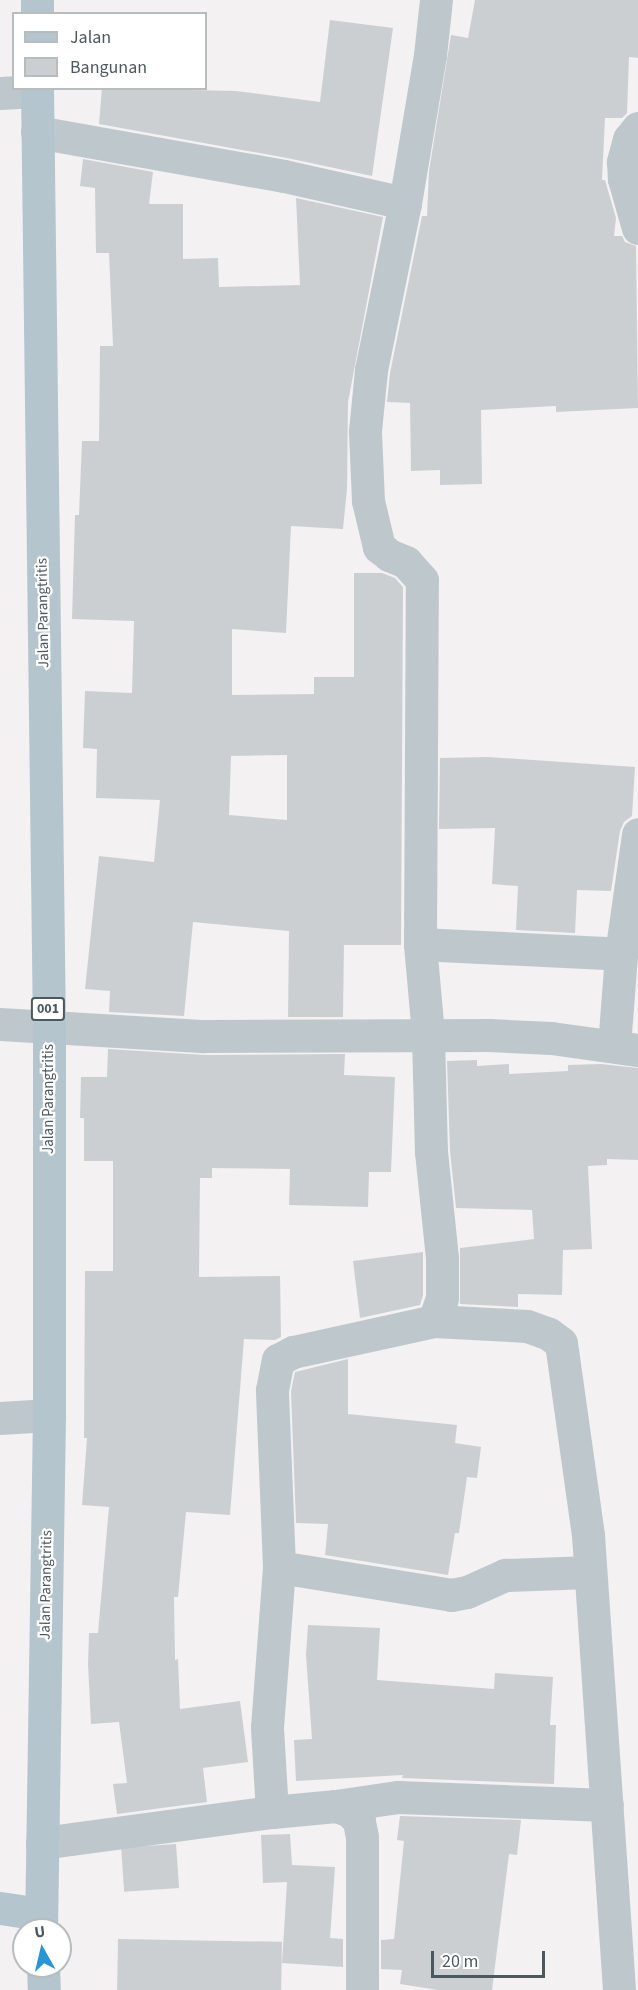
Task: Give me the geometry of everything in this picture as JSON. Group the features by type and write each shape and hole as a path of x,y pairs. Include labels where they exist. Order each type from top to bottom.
{"main road":[{"name":"Jalan Parangtritis","path":"37,90 49,1025 48,1415 41,1918"},
{"path":"0,1908 29,1918"}],"street":[{"path":"434,1321 442,1298 442,1269 428,1112 428,1034 420,944 422,580 406,562 389,555 379,547 368,501 365,431 371,370 405,203 430,55 436,0"},
{"path":"0,93 37,90"},
{"path":"638,128 629,139 622,162 624,179 638,228"},
{"path":"38,132 260,172 405,203"},
{"path":"0,1024 49,1025 205,1036 428,1034 550,1038 626,1048 621,954 638,834"},
{"path":"420,944 621,954"},
{"path":"272,1812 267,1727 279,1567 272,1390 278,1360 293,1352 434,1321 527,1326 549,1334 561,1343 590,1572 619,1990"},
{"path":"0,1418 48,1415"},
{"path":"279,1567 451,1595 467,1592 505,1575 590,1572"},
{"path":"42,1843 398,1797 607,1805"},
{"path":"336,1806 350,1811 359,1821 362,1838 362,1990"}],"building":[{"path":"475,0 638,0 638,58 629,57 627,113 622,118 605,118 602,180 605,180 616,218 614,236 622,236 625,242 636,246 638,408 556,412 556,406 481,410 482,484 440,485 440,470 411,471 410,403 387,402 390,373 422,216 427,216 429,171 451,35 468,38"},
{"path":"330,20 393,28 372,176 99,124 102,90 236,91 320,102"},
{"path":"83,159 153,172 149,204 183,204 183,259 218,258 219,287 300,285 296,198 383,217 348,402 347,489 343,529 291,526 286,633 232,629 232,695 314,694 314,677 354,677 354,573 382,573 395,578 403,587 401,945 344,945 343,1017 288,1017 289,931 193,922 184,1016 109,1012 110,991 85,989 99,856 154,862 160,800 96,798 97,749 83,748 85,691 132,693 134,621 72,619 75,515 79,515 82,441 99,441 100,346 113,346 109,253 96,253 95,188 80,186","holes":["287,755 287,820 229,815 231,756"]},
{"path":"488,757 635,767 632,816 624,822 620,831 611,891 577,890 575,933 516,930 518,886 492,884 495,828 439,829 440,758"},
{"path":"108,1049 205,1055 345,1054 344,1075 395,1077 391,1172 369,1172 368,1207 289,1205 290,1169 212,1168 212,1178 200,1178 199,1277 280,1276 281,1337 275,1340 244,1339 230,1515 186,1512 178,1597 174,1597 175,1660 178,1659 180,1709 240,1701 248,1762 203,1768 207,1802 117,1814 113,1784 127,1783 119,1722 91,1724 88,1664 89,1633 98,1633 109,1507 82,1505 87,1438 84,1438 85,1271 113,1271 113,1161 84,1161 84,1118 80,1118 81,1077 107,1077"},
{"path":"477,1060 477,1066 509,1064 509,1074 568,1071 568,1065 601,1064 638,1068 638,1160 607,1159 607,1165 588,1166 592,1249 563,1250 562,1295 518,1294 518,1307 460,1304 460,1248 534,1239 532,1210 456,1208 450,1151 447,1061"},
{"path":"423,1252 423,1295 420,1305 360,1318 353,1261"},
{"path":"348,1359 348,1414 457,1425 455,1443 481,1447 477,1478 467,1477 459,1533 455,1533 448,1575 325,1555 328,1524 296,1523 291,1391 295,1372"},
{"path":"308,1625 380,1628 377,1680 494,1689 495,1673 553,1677 550,1725 556,1725 554,1784 402,1778 403,1775 296,1781 294,1740 312,1739 306,1655"},
{"path":"400,1816 521,1820 517,1855 509,1854 492,1990 438,1990 400,1984 402,1970 381,1969 381,1940 394,1939 404,1841 397,1840"},
{"path":"290,1834 292,1865 335,1867 330,1938 343,1939 343,1967 282,1963 287,1882 263,1883 261,1835"},
{"path":"176,1844 179,1888 124,1892 121,1848"},
{"path":"118,1939 282,1942 281,1990 117,1990"}]}
